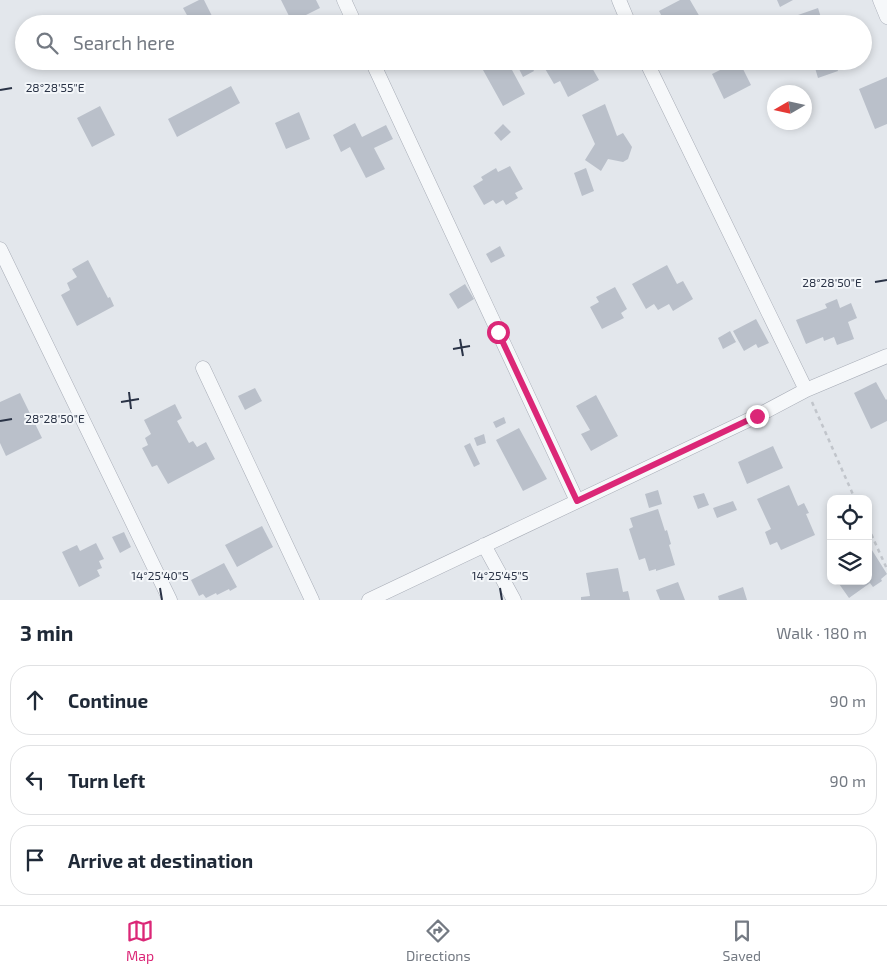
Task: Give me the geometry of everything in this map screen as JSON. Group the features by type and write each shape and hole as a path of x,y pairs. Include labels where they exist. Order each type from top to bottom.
{"street":[{"path":"344,0 351,15"},
{"path":"619,0 625,15"},
{"path":"880,0 887,17"},
{"path":"376,70 577,501"},
{"path":"650,70 806,390"},
{"path":"0,249 170,600"},
{"path":"369,600 757,416 806,390 887,356"},
{"path":"203,368 312,600"},
{"path":"484,545 514,600"}],"path":[{"path":"806,390 853,495"},
{"path":"872,536 887,569"}],"building":[{"path":"199,0 204,0 212,15 187,15 183,8"},
{"path":"281,0 316,0 320,8 306,15 288,15"},
{"path":"680,0 690,0 699,15 661,15 659,11"},
{"path":"777,0 793,0 780,7"},
{"path":"818,8 820,15 798,15"},
{"path":"483,70 512,70 525,94 503,106"},
{"path":"520,70 534,70 534,71 523,77"},
{"path":"546,70 593,70 599,80 568,97 560,81 554,84"},
{"path":"720,70 744,70 751,85 724,99 712,74"},
{"path":"816,70 838,70 838,71 818,78"},
{"path":"887,77 887,124 875,129 859,89"},
{"path":"231,86 240,103 177,137 168,119"},
{"path":"605,104 617,136 623,133 632,147 628,159 623,162 608,159 601,171 585,160 595,144 582,115"},
{"path":"100,106 115,135 92,147 77,118"},
{"path":"299,112 310,139 286,149 275,123"},
{"path":"355,123 362,137 386,125 393,139 374,148 385,169 366,178 350,147 341,152 333,135"},
{"path":"503,124 511,132 501,141 494,133"},
{"path":"510,166 523,189 515,193 518,198 506,205 503,200 496,204 493,200 484,205 473,186 483,180 481,177 496,168 498,172"},
{"path":"586,168 594,191 582,196 574,173"},
{"path":"500,246 505,256 491,263 486,254"},
{"path":"88,260 114,306 77,326 61,295 70,290 67,283 77,277 72,269"},
{"path":"667,265 677,284 683,281 693,299 673,311 669,304 658,310 654,304 646,309 632,284"},
{"path":"465,284 474,299 458,309 449,294"},
{"path":"615,287 627,309 621,313 624,318 602,329 590,307 599,302 596,297"},
{"path":"837,299 840,308 851,303 857,318 848,322 854,339 837,345 834,337 824,341 823,337 806,344 796,320 827,308 825,304"},
{"path":"756,319 769,343 758,348 756,344 744,351 733,331"},
{"path":"730,331 736,342 723,349 718,338"},
{"path":"876,382 887,399 887,421 871,429 854,393"},
{"path":"255,388 262,401 245,410 238,396"},
{"path":"20,393 42,438 6,456 0,443 0,402"},
{"path":"596,395 618,436 591,451 581,434 590,430 576,406"},
{"path":"175,404 182,418 177,421 189,443 193,441 197,447 206,442 215,459 168,484 157,465 152,467 142,448 148,445 145,438 151,434 144,420"},
{"path":"504,417 506,423 496,428 493,422"},
{"path":"519,428 547,479 523,491 496,440"},
{"path":"484,434 486,443 477,446 474,438"},
{"path":"470,443 480,464 474,467 464,446"},
{"path":"773,446 783,468 747,484 738,462"},
{"path":"789,485 798,506 804,503 809,513 806,514 815,535 781,550 777,542 770,545 765,532 771,529 757,499"},
{"path":"658,490 662,504 649,508 645,494"},
{"path":"704,493 709,505 698,509 693,496"},
{"path":"733,501 737,510 717,518 713,508"},
{"path":"658,509 665,531 667,530 675,565 656,571 656,569 649,571 645,558 639,560 629,529 633,527 630,518"},
{"path":"262,526 273,547 237,567 225,545"},
{"path":"124,532 131,547 120,553 112,537"},
{"path":"96,543 104,559 99,561 102,568 97,570 100,576 79,587 62,552 77,545 80,551"},
{"path":"872,550 887,574 881,579 882,581 873,587"},
{"path":"224,563 237,587 206,598 203,594 199,596 191,580"},
{"path":"618,568 623,592 628,591 630,600 581,600 581,597 590,596 586,573"},
{"path":"678,582 685,600 660,600 656,590"},
{"path":"840,585 867,585 849,598"},
{"path":"743,587 747,600 719,600 718,596"}],"route":[{"path":"498,332 577,501 757,416"}]}
